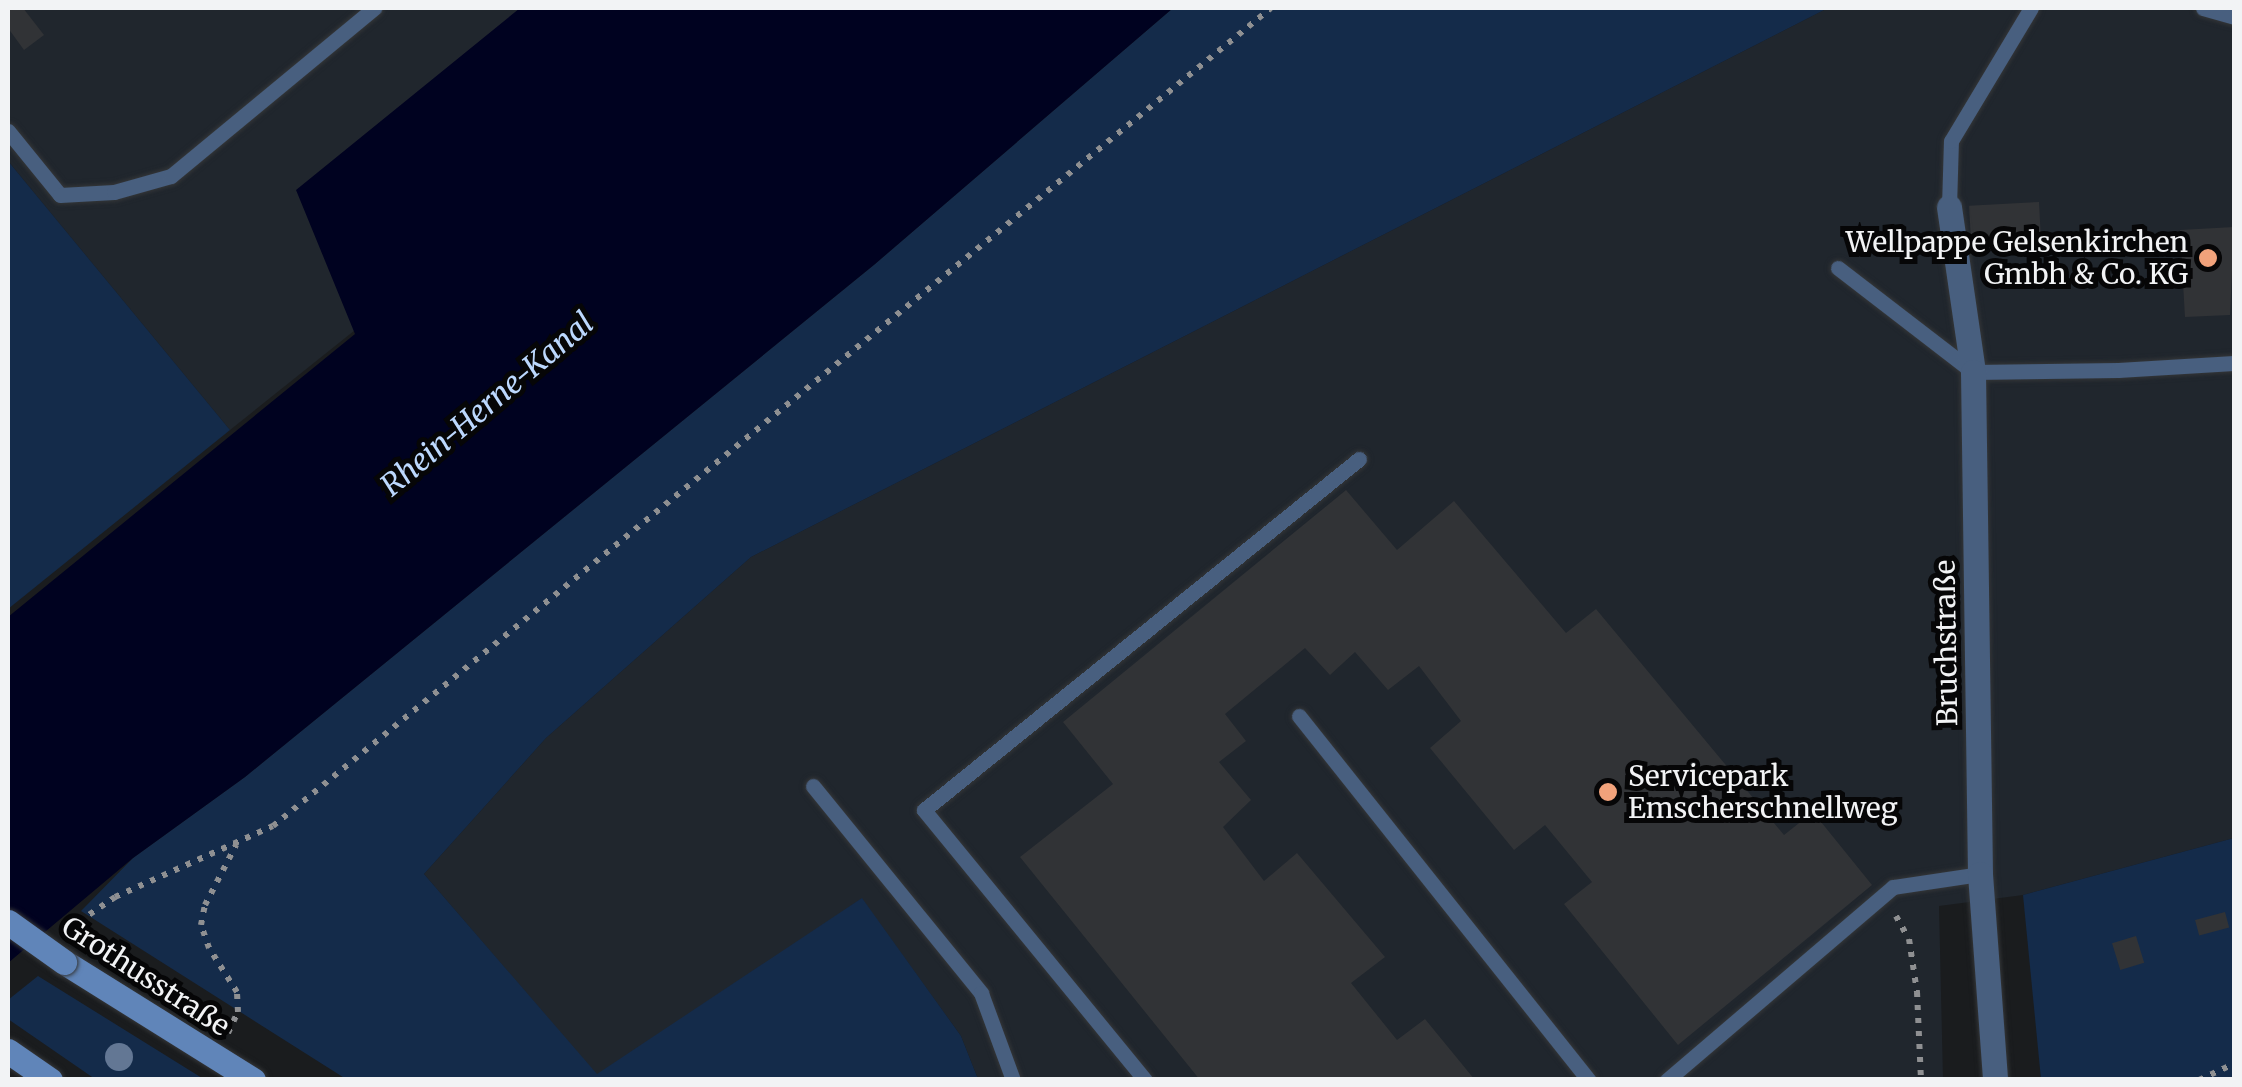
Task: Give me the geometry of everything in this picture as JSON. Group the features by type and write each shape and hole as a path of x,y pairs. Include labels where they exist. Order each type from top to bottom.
{"main road":[{"name":"Grothusstraße","path":"8,922 64,962 253,1080"},
{"path":"8,1051 50,1080"}],"street":[{"name":"Bruchstraße","path":"1949,208 1973,372 1980,874 1996,1080"}],"lane":[{"path":"8,131 60,195 114,192 171,176 374,8"},
{"path":"1949,208 1951,141 2031,8"},
{"path":"2204,8 2234,16"},
{"path":"1838,268 1973,372 2234,363"},
{"path":"1145,1080 924,810 1360,459"},
{"path":"1299,716 1590,1080"},
{"path":"812,786 981,993 1013,1080"},
{"path":"1667,1080 1893,887 1980,874"}],"path":[{"path":"61,934 116,897 273,826 1272,8"},
{"path":"216,1057 238,1012 238,992 209,948 202,925 205,905 236,844"},
{"path":"1878,900 1903,922 1908,938 1917,992 1921,1080"},
{"path":"2198,1080 2234,1064"}],"shaded area":[{"path":"8,8 758,8 230,430 8,161"},
{"path":"1173,8 1828,8 751,557 546,738 424,874 597,1074 862,898 961,1036 978,1079 346,1079 81,911 133,858 245,777 875,264"},
{"path":"1828,8 2234,8 2234,838 2023,895 1939,906 1943,1079 978,1079 961,1036 862,899 597,1075 424,874 546,738 751,557"},
{"path":"8,161 230,430 8,609"},
{"path":"2234,838 2234,1079 2041,1079 2023,895"},
{"path":"38,976 204,1079 95,1079 8,1019 8,1000"}],"water":[{"name":"Rhein-Herne-Kanal","path":"520,8 1173,8 875,264 245,777 133,858 8,963 8,617 355,334 296,190"}],"building":[{"path":"8,8 23,8 44,35 24,50 8,28"},
{"path":"2039,202 2041,247 1971,251 1969,206"},
{"name":"Wellpappe Gelsenkirchen Gmbh & Co. KG","path":"2234,227 2230,315 2185,317 2180,230"},
{"name":"Servicepark Emscherschnellweg","path":"1346,490 1397,550 1454,501 1566,633 1596,609 1784,835 1813,812 1872,885 1678,1045 1564,904 1592,882 1545,825 1514,850 1430,748 1461,721 1419,666 1388,690 1355,652 1330,675 1305,648 1225,714 1246,741 1219,762 1251,800 1223,827 1264,881 1297,853 1385,957 1351,983 1397,1040 1425,1019 1475,1080 1200,1080 1020,857 1113,784 1063,722"},
{"path":"2225,912 2229,927 2199,935 2195,920"},
{"path":"2136,936 2144,963 2120,970 2112,943"}],"place":[{"name":"Wellpappe Gelsenkirchen Gmbh & Co. KG","path":"2208,258"},
{"name":"Servicepark Emscherschnellweg","path":"1608,792"}]}
